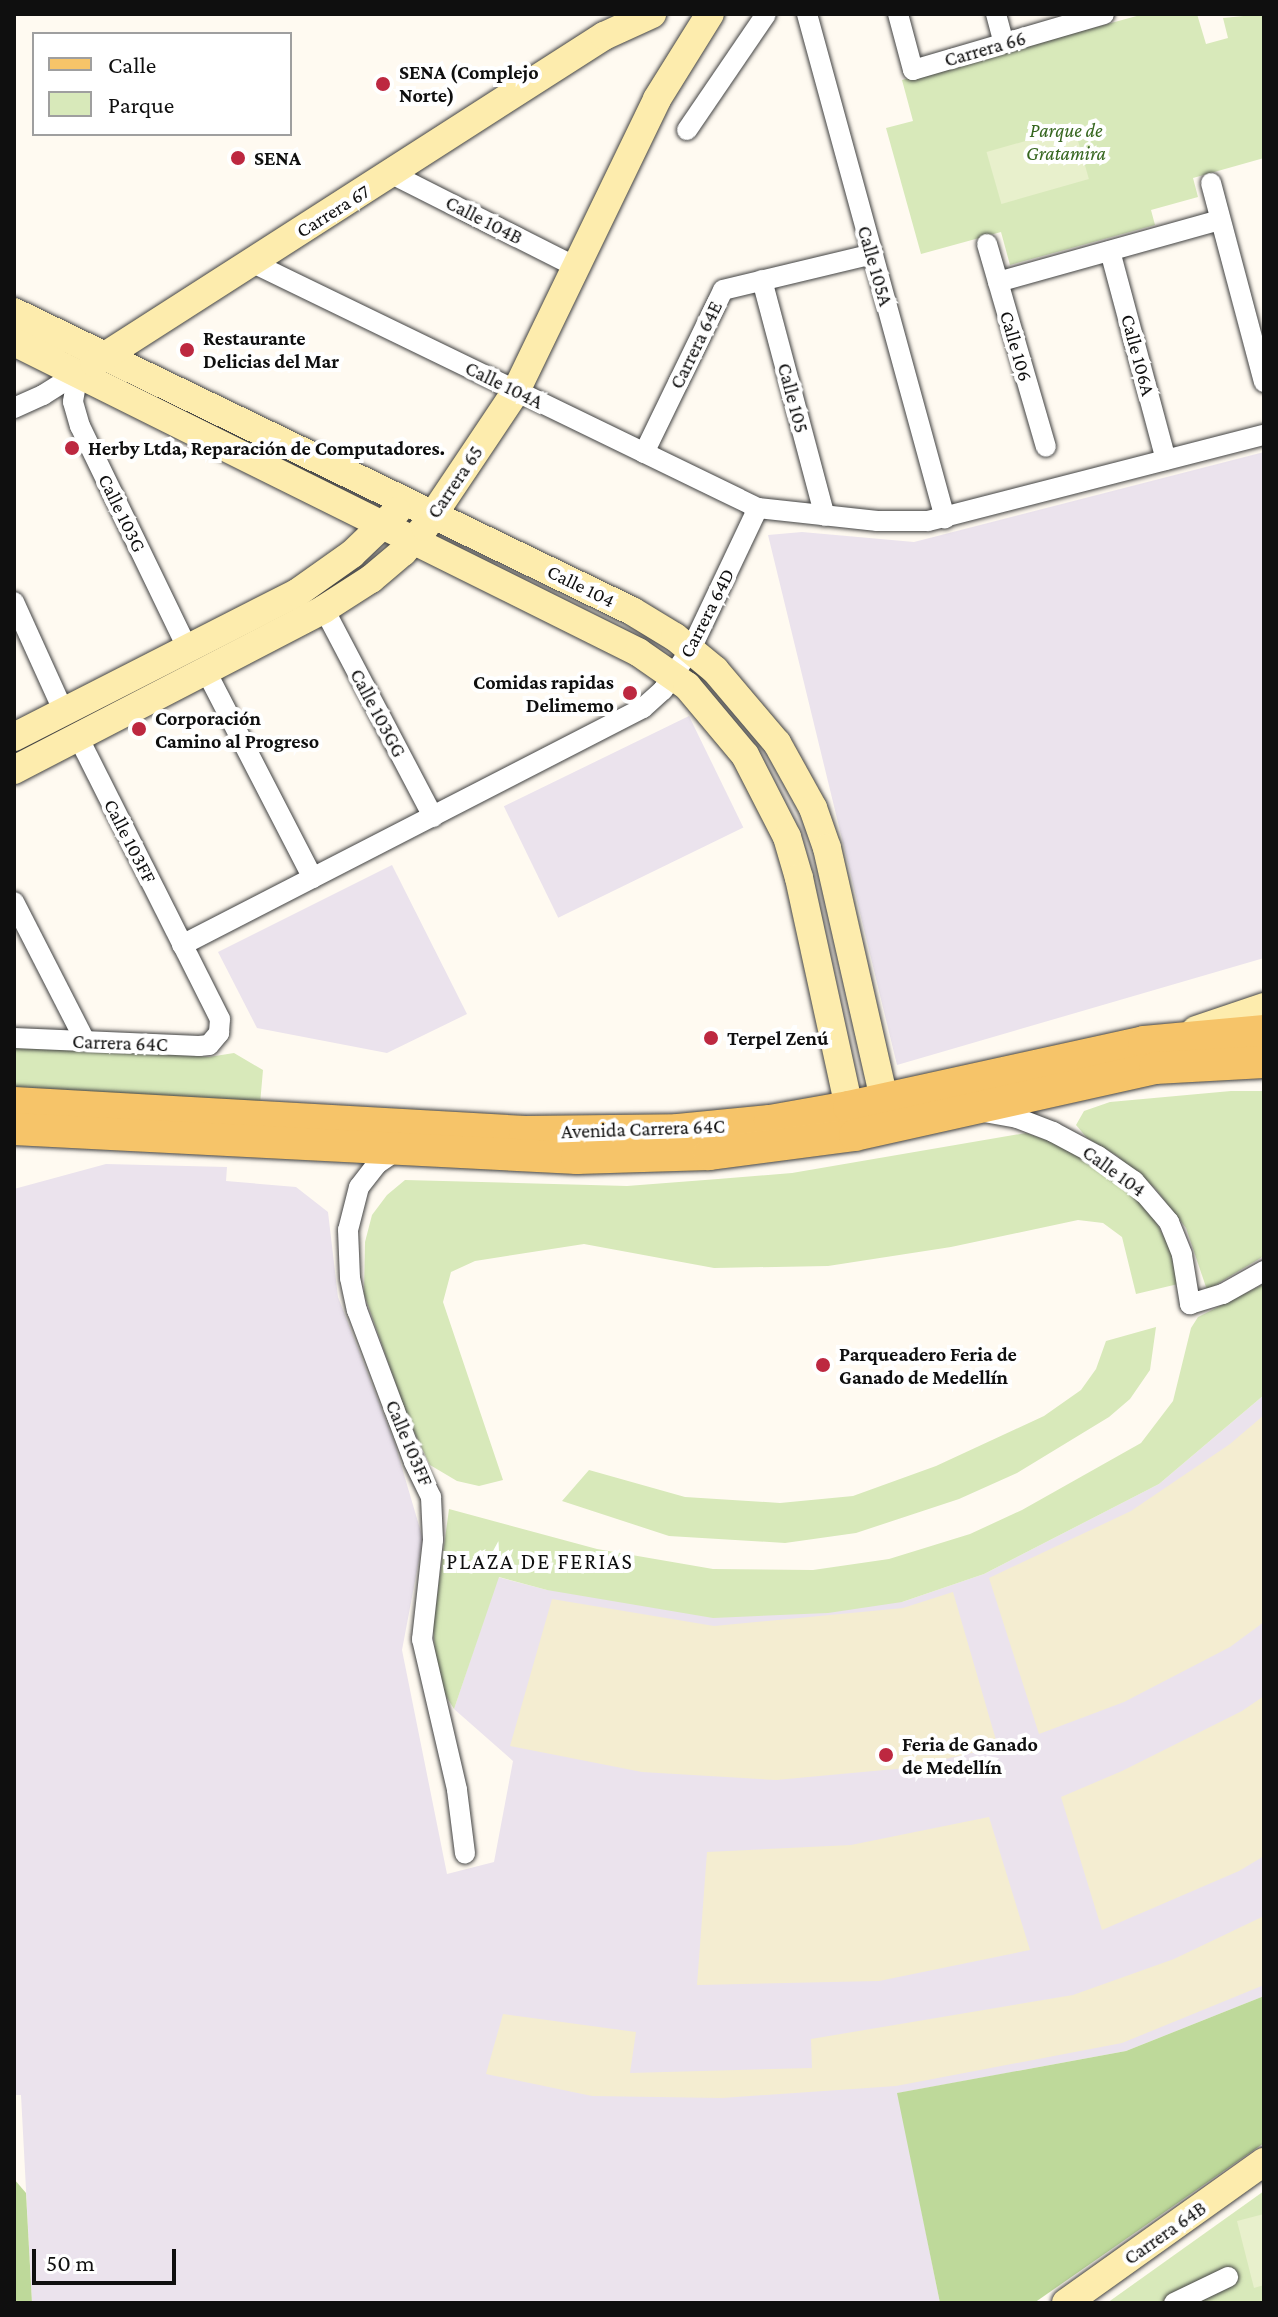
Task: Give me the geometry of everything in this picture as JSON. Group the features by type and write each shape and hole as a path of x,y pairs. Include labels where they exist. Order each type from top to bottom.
{"main road":[{"name":"Carrera 67","path":"78,373 604,36 652,14"},
{"name":"Carrera 65","path":"14,770 324,609 371,579 415,540 516,391 669,77 710,14"},
{"name":"Calle 104","path":"14,312 632,611 691,649 715,670 777,743 813,808 827,848 884,1099"},
{"name":"Calle 104","path":"14,342 638,652 674,675 697,695 745,755 787,837 797,867 849,1107"},
{"name":"Carrera 65","path":"14,737 306,587 343,562 405,501"},
{"path":"1175,1037 1264,1007"},
{"name":"Avenida Carrera 64C","path":"14,1103 577,1133 740,1124 849,1107 1175,1037 1264,1031"},
{"name":"Avenida Carrera 64C","path":"14,1129 577,1158 709,1154 831,1139 1155,1068 1264,1062"},
{"name":"Carrera 64B","path":"1066,2303 1264,2162"}],"street":[{"path":"687,130 766,14"},
{"name":"Calle 105A","path":"807,14 945,518"},
{"name":"Carrera 66","path":"898,14 913,70 1101,14"},
{"path":"996,14 1004,43"},
{"name":"Calle 104B","path":"392,174 576,267"},
{"path":"1211,183 1264,382"},
{"path":"998,282 1220,220"},
{"name":"Calle 106","path":"987,244 1046,447"},
{"name":"Calle 106A","path":"1110,251 1166,460"},
{"name":"Carrera 64E","path":"644,453 723,290 873,254"},
{"name":"Calle 104A","path":"249,261 758,508"},
{"name":"Calle 105","path":"762,280 825,516"},
{"name":"Carrera 67","path":"14,408 78,373"},
{"name":"Calle 103G","path":"78,373 73,402 80,426 188,649"},
{"path":"758,508 909,523 945,518 1264,435"},
{"name":"Carrera 64D","path":"182,945 643,708 674,675 691,649 758,508"},
{"path":"14,602 64,712"},
{"name":"Calle 103GG","path":"324,609 433,817"},
{"path":"206,671 313,878"},
{"name":"Calle 103FF","path":"78,737 220,1019 219,1033"},
{"path":"14,902 85,1041"},
{"name":"Carrera 64C","path":"14,1038 199,1046 209,1045 219,1033"},
{"name":"Calle 104","path":"968,1109 1017,1118 1053,1132 1098,1156 1134,1181 1169,1222 1182,1255 1190,1304 1223,1294 1264,1271"},
{"name":"Calle 103FF","path":"399,1149 377,1164 359,1187 348,1230 350,1278 357,1310 414,1462 431,1497 433,1517 422,1639 428,1677 457,1790 465,1853"},
{"path":"1174,2303 1228,2277"}],"shaded area":[{"path":"1264,452 1264,958 897,1065 768,535 802,532 914,542"},
{"path":"689,716 743,827 558,918 504,806"},
{"path":"392,865 467,1014 387,1053 257,1028 218,952"},
{"path":"106,1164 227,1167 226,1181 296,1187 328,1212 338,1297 395,1444 423,1539 402,1650 447,1874 494,1862 513,1761 454,1709 498,1577 547,1590 902,1602 984,1574 1159,1484 1264,1395 1264,1996 1126,2051 898,2093 940,2303 32,2303 21,2095 14,2095 14,1189"},
{"path":"1264,1415 1264,1622 1230,1647 1124,1702 1039,1734 989,1578 1131,1511 1230,1444"},
{"path":"953,1592 998,1747 906,1768 776,1780 642,1772 510,1746 552,1599 714,1626 903,1608"},
{"path":"1264,1696 1264,1856 1239,1871 1102,1930 1061,1797 1122,1771 1242,1711"},
{"path":"989,1817 1030,1950 879,1981 697,1985 707,1852 851,1845"},
{"path":"1264,1916 1264,1985 1122,2043 896,2086 722,2098 592,2096 486,2074 503,2014 636,2032 630,2073 812,2068 811,2039 1073,1995 1174,1959"}],"green space":[{"name":"Parque de Gratamira","path":"1144,14 1197,14 1206,44 1228,38 1223,18 1264,14 1264,158 1193,178 1198,197 1151,210 1155,225 1010,265 1001,232 921,254 886,128 913,121 902,80"},
{"path":"1074,127 1089,179 1001,204 987,152"},
{"path":"14,1044 209,1057 234,1053 263,1070 260,1104 14,1091"},
{"path":"1264,1091 1264,1256 1207,1290 1186,1228 1155,1188 1116,1155 1087,1138 1076,1125 1084,1111 1110,1102"},
{"path":"1026,1133 1069,1148 1113,1175 1147,1207 1169,1245 1178,1284 1136,1294 1122,1237 1103,1223 1078,1220 951,1247 828,1266 714,1268 584,1244 475,1261 451,1272 443,1302 503,1480 479,1486 457,1481 430,1465 409,1421 364,1294 365,1242 372,1215 387,1195 405,1180 627,1186 792,1173"},
{"path":"1264,1284 1264,1395 1159,1484 984,1574 902,1602 828,1613 713,1618 547,1590 499,1577 454,1709 438,1683 433,1627 449,1509 597,1549 713,1569 813,1570 889,1559 970,1534 1022,1510 1141,1443 1173,1401 1191,1328 1198,1317"},
{"path":"1156,1327 1150,1370 1130,1399 1109,1417 1017,1473 959,1499 856,1533 785,1543 669,1536 562,1501 589,1470 685,1497 780,1503 853,1496 936,1466 1044,1416 1081,1390 1096,1369 1106,1341"},
{"path":"1264,1996 1264,2143 1034,2303 940,2303 897,2093 1126,2051"},
{"path":"14,2179 26,2193 32,2303 14,2303"},
{"path":"1264,2191 1264,2303 1107,2303"},
{"path":"1264,2214 1264,2285 1254,2288 1237,2221"}],"place":[{"name":"SENA (Complejo Norte)","path":"383,84"},
{"name":"SENA","path":"238,158"},
{"name":"Restaurante Delicias del Mar","path":"187,350"},
{"name":"Herby Ltda, Reparación de Computadores.","path":"72,448"},
{"name":"Comidas rapidas Delimemo","path":"630,693"},
{"name":"Corporación Camino al Progreso","path":"139,729"},
{"name":"Terpel Zenú","path":"711,1038"},
{"name":"Parqueadero Feria de Ganado de Medellín","path":"823,1365"},
{"name":"Feria de Ganado de Medellín","path":"886,1755"}],"district":[{"name":"PLAZA DE FERIAS","path":"540,1562"}]}
